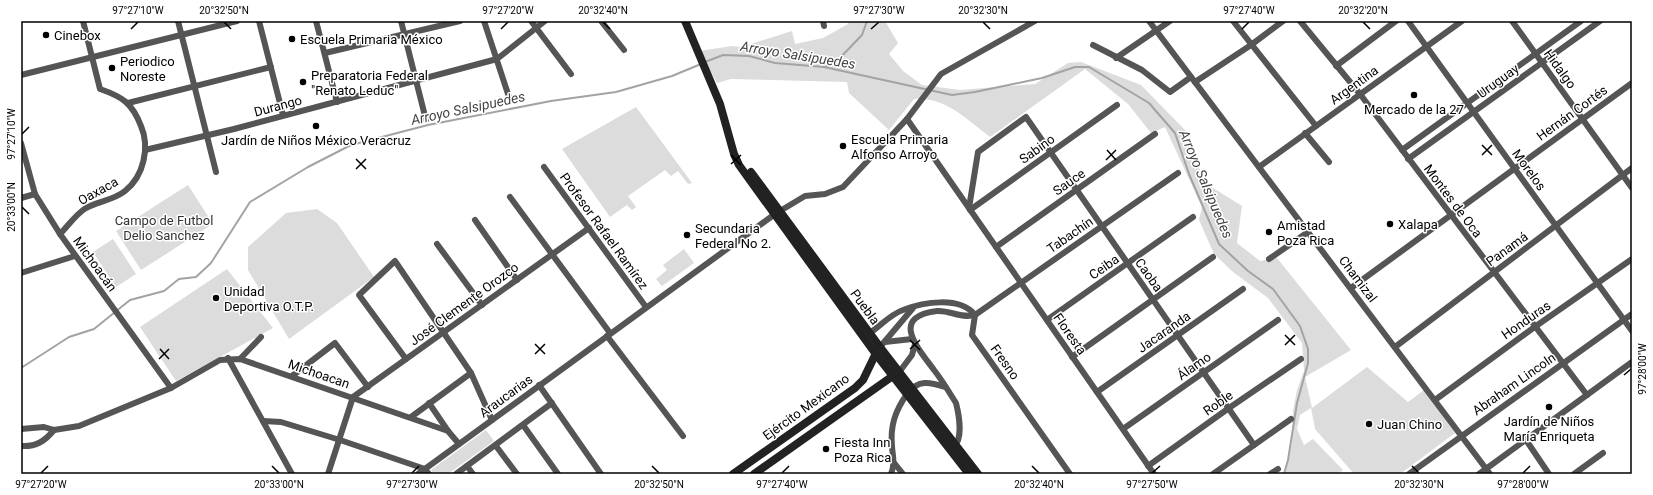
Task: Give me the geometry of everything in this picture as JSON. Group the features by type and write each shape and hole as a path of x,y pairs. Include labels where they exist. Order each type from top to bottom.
{"main road":[{"name":"Puebla","path":"686,23 720,104 734,154 870,333 896,373 953,448 969,474"},
{"name":"Puebla","path":"778,212 880,347"},
{"name":"Ejército Mexicano","path":"736,473 855,388 863,380 880,347"},
{"name":"Ejército Mexicano","path":"754,474 896,373"},
{"path":"863,380 867,393"},
{"name":"Puebla","path":"953,448 978,474"}],"street":[{"path":"83,21 100,89 114,94 128,102 271,67"},
{"path":"178,21 216,172"},
{"path":"21,75 237,21"},
{"path":"259,21 283,115"},
{"path":"316,21 337,102"},
{"path":"401,21 426,120"},
{"path":"325,53 460,21"},
{"path":"484,21 509,97"},
{"path":"531,21 571,74"},
{"name":"Durango","path":"145,150 207,134 234,129 497,59 545,21"},
{"path":"601,21 624,50"},
{"name":"Araucarias","path":"418,474 427,472 458,444 778,212 805,196 824,194 843,187 907,119 936,79 949,67 1035,21"},
{"name":"Chamizal","path":"1149,21 1488,471"},
{"path":"1116,58 1170,21"},
{"path":"1233,21 1316,126"},
{"path":"1093,45 1142,70 1170,92 1251,45 1283,21"},
{"name":"Montes de Oca","path":"1300,21 1360,94 1450,216 1564,362 1587,395"},
{"path":"1336,66 1396,21"},
{"name":"Morelos","path":"1408,21 1632,331"},
{"name":"Argentina","path":"1259,167 1462,21"},
{"name":"Hidalgo","path":"1512,21 1632,188"},
{"name":"Uruguay","path":"1402,150 1581,21"},
{"name":"Uruguay","path":"1408,159 1600,21"},
{"name":"Hernán Cortés","path":"1350,288 1632,83"},
{"name":"Oaxaca","path":"60,234 84,209 109,200 125,191 136,179 142,166 145,150 144,134 134,110 128,102"},
{"name":"Sabino","path":"970,209 1117,105"},
{"name":"Caoba","path":"970,209 978,152 1026,117 1254,445"},
{"name":"Floresta","path":"907,119 1154,474"},
{"path":"1305,133 1329,162"},
{"name":"Sauce","path":"996,247 1155,134"},
{"name":"Michoacán","path":"21,143 35,194 75,256 128,326 170,388"},
{"name":"Profesor Rafael Ramírez","path":"544,167 646,307"},
{"name":"Panamá","path":"1395,347 1556,227 1632,168"},
{"name":"Tabachín","path":"975,315 1178,173"},
{"path":"21,198 35,194"},
{"path":"510,197 683,436"},
{"name":"Ceiba","path":"1047,320 1193,217"},
{"path":"475,220 517,280"},
{"name":"José Clemente Orozco","path":"353,397 589,228"},
{"path":"1268,259 1308,232"},
{"path":"437,244 482,305"},
{"path":"21,273 75,256"},
{"path":"1072,357 1212,257"},
{"name":"Honduras","path":"1435,400 1536,326 1632,259"},
{"path":"406,359 359,295 395,261 471,372 492,420"},
{"name":"Jacaranda","path":"1097,392 1243,289"},
{"path":"870,333 902,310 945,301 960,304 972,311 975,315 968,317 938,311 919,316 910,326 914,342 956,403 958,411 959,436 953,448"},
{"path":"880,347 913,308"},
{"name":"Abraham Lincoln","path":"1409,474 1461,435 1632,314"},
{"name":"Fresno","path":"975,315 972,335 1070,474"},
{"name":"Álamo","path":"1123,429 1278,320"},
{"path":"240,359 261,336"},
{"path":"880,347 914,342"},
{"path":"896,373 912,355 914,342"},
{"path":"292,376 335,343 368,387"},
{"path":"228,358 292,474"},
{"name":"Michoacan","path":"21,428 44,427 54,430 79,426 170,388 220,360 228,358 240,359 292,376 448,430"},
{"name":"Roble","path":"1148,466 1301,359"},
{"path":"1479,474 1488,471 1526,440 1632,362"},
{"path":"410,417 471,372"},
{"path":"902,474 895,464 892,446 893,420 898,407 910,391 918,384 928,382 946,387"},
{"path":"539,385 601,474"},
{"path":"328,474 353,397"},
{"path":"429,403 458,444"},
{"path":"456,474 496,446 552,403"},
{"path":"1213,474 1291,419"},
{"path":"263,421 281,422 340,440 427,472"},
{"path":"523,425 558,474"},
{"path":"21,446 33,447 48,438 54,430"},
{"path":"1526,440 1549,474"},
{"path":"496,446 517,474"},
{"path":"1574,474 1603,453"},
{"path":"891,474 895,464"},
{"path":"467,466 473,474"},
{"path":"1270,474 1278,469"}],"green space":[{"path":"848,21 885,21 898,43 889,54 903,71 922,85 960,90 1035,84 1068,63 1081,62 1141,85 1185,130 1205,183 1242,206 1237,243 1260,261 1277,258 1351,350 1305,377 1312,408 1367,367 1408,402 1424,390 1455,433 1400,474 1354,474 1315,429 1311,408 1300,415 1297,429 1304,445 1313,439 1343,470 1338,474 1285,474 1292,443 1293,411 1297,390 1304,371 1302,343 1268,298 1233,272 1214,254 1199,220 1202,207 1165,127 1151,133 1128,104 1085,69 990,137 955,110 946,105 925,99 914,99 889,130 849,93 847,82 731,79 717,83 699,51 732,46 741,47 792,31 795,44 823,38 848,24"},
{"path":"636,107 692,183 688,184 678,171 671,176 665,170 628,196 636,207 632,210 627,205 610,217 562,149"},
{"name":"Campo de Futbol Delio Sanchez","path":"188,185 213,224 141,270 116,231"},
{"path":"317,209 337,223 374,277 289,339 248,270 248,247 286,213"},
{"path":"113,239 136,274 116,287 93,252"},
{"path":"684,249 694,263 662,286 656,279 667,270 663,265"},
{"name":"Unidad Deportiva O.T.P.","path":"227,269 273,328 176,381 140,327"},
{"path":"486,430 494,441 448,474 434,474 431,470"}],"waterway":[{"path":"825,67 836,62 862,35 867,21"},
{"name":"Arroyo Salsipuedes","path":"705,62 723,55 749,56 775,63 824,67 952,95 975,92 1042,78 1075,67 1089,67 1149,103 1175,133 1189,174 1219,244 1248,271 1273,289 1300,326 1308,349 1308,363 1297,403 1288,460 1284,474"},
{"name":"Arroyo Salsipuedes","path":"21,368 69,337 94,329 130,300 164,291 179,279 196,277 211,263 250,202 308,167 351,145 428,125 551,101 616,92 672,76 701,64"}],"place":[{"name":"Cinebox","path":"46,35"},
{"name":"Escuela Primaria México","path":"292,39"},
{"name":"Periodico Noreste","path":"112,68"},
{"name":"Preparatoria Federal \"Renato Leduc\"","path":"303,82"},
{"name":"Mercado de la 27","path":"1414,95"},
{"name":"Jardín de Niños México Veracruz","path":"316,126"},
{"name":"Escuela Primaria Alfonso Arroyo","path":"843,146"},
{"name":"Xalapa","path":"1390,224"},
{"name":"Amistad Poza Rica","path":"1269,232"},
{"name":"Secundaria Federal No 2.","path":"687,235"},
{"name":"Unidad Deportiva O.T.P.","path":"216,298"},
{"name":"Jardín de Niños María Enriqueta","path":"1549,407"},
{"name":"Juan Chino","path":"1369,424"},
{"name":"Fiesta Inn Poza Rica","path":"826,449"}]}
